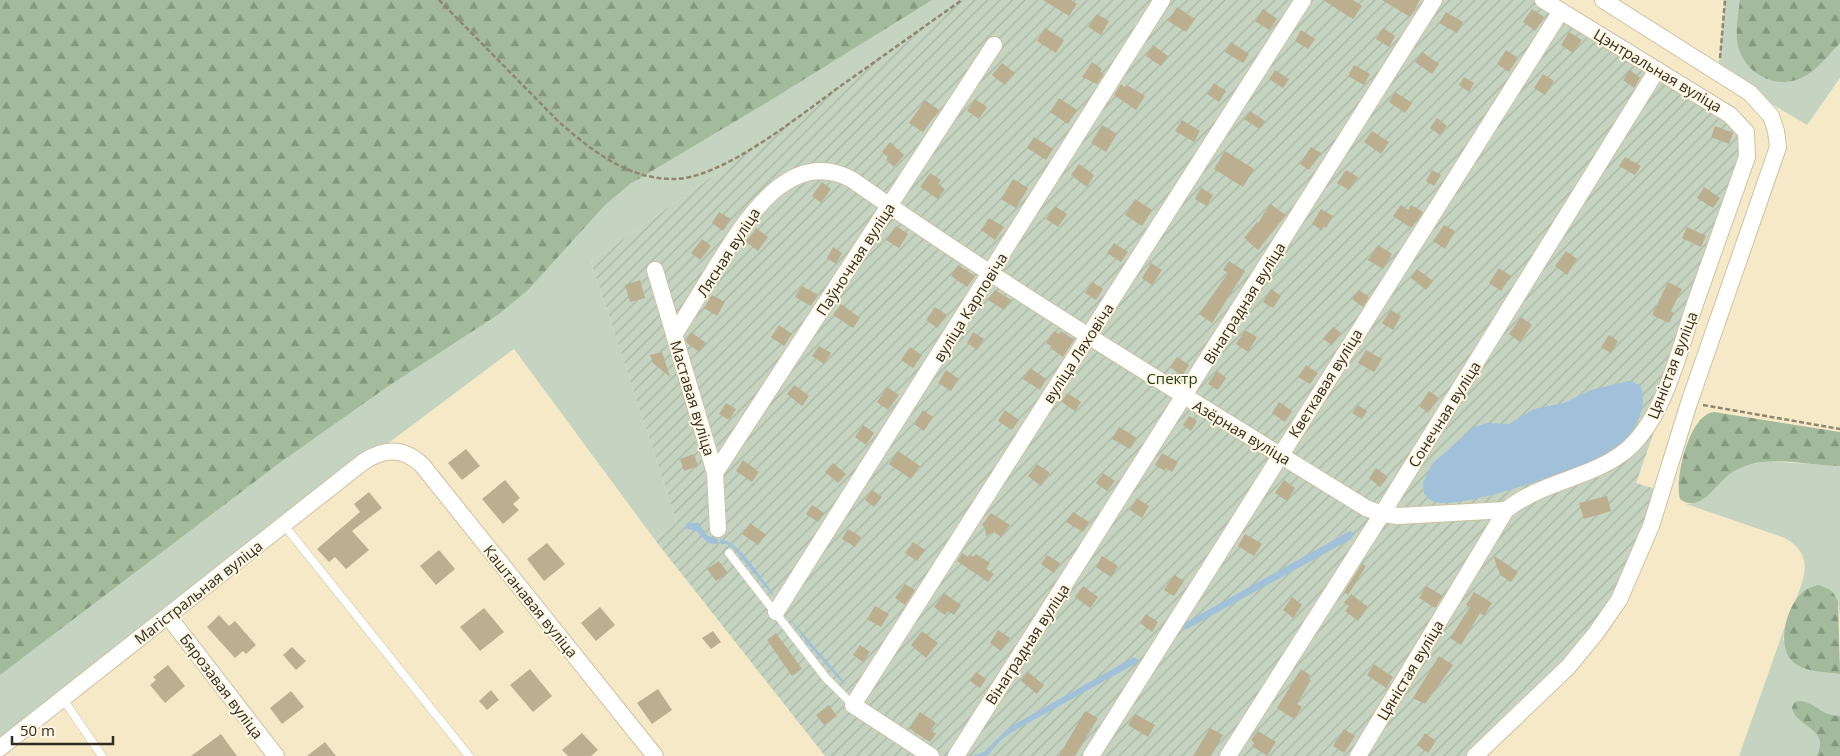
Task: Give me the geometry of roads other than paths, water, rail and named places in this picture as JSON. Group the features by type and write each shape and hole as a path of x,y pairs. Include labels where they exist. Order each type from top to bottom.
{"street":[{"name":"вуліца Карповіча","path":"776,612 992,273 1162,0"},
{"name":"вуліца Ляховіча","path":"853,705 1303,0"},
{"name":"Вінаградная вуліца","path":"956,756 1434,0"},
{"name":"Цэнтральная вуліца","path":"1543,0 1736,120 1746,132 1747,157"},
{"path":"1475,756 1568,667 1596,633 1619,600 1651,526 1689,403 1778,147 1776,131 1771,116 1750,92 1603,0"},
{"name":"Кветкавая вуліца","path":"1091,756 1561,11"},
{"name":"Паўночная вуліца","path":"715,473 994,45"},
{"name":"Сонечная вуліца","path":"1228,756 1382,514 1657,70"},
{"name":"Цяністая вуліца","path":"1358,756 1506,510 1539,489 1614,459 1631,446 1646,429 1664,393 1747,157"},
{"name":"Лясная вуліца","path":"674,336 742,226 767,196 788,182 810,172 832,172 851,179"},
{"name":"Азёрная вуліца","path":"851,179 889,206 1184,397 1366,508 1382,514 1408,516 1506,510"},
{"name":"Маставая вуліца","path":"655,270 715,473 718,529"},
{"name":"Магістральная вуліца","path":"0,748 375,453 390,450 402,451"},
{"name":"Каштанавая вуліца","path":"402,451 413,456 422,465 655,756"},
{"name":"Бярозавая вуліца","path":"168,616 276,756"},
{"path":"853,705 931,756"}],"lane":[{"path":"284,525 469,756"},
{"path":"729,553 826,678 853,705"},
{"path":"63,699 102,756"}],"water":[{"path":"1629,381 1640,385 1643,403 1641,413 1626,438 1612,451 1577,467 1525,486 1472,500 1451,503 1436,502 1429,499 1424,493 1423,483 1432,464 1474,427 1487,423 1509,424 1534,409 1564,403 1591,390"},
{"path":"687,523 698,523 708,536 718,539 718,544 708,543 697,531 684,528"},
{"path":"1350,531 1354,533 1351,539 1187,629 1182,628 1183,624"},
{"path":"720,539 735,546 742,553 773,593 773,596 733,548 727,544 721,544"},
{"path":"787,615 842,679 845,686 808,644"},
{"path":"1134,657 1139,660 1135,664 1012,732 1001,740 987,756 971,756 984,752 1010,727"}],"park label":[{"name":"Спектр","path":"1172,378"}]}
